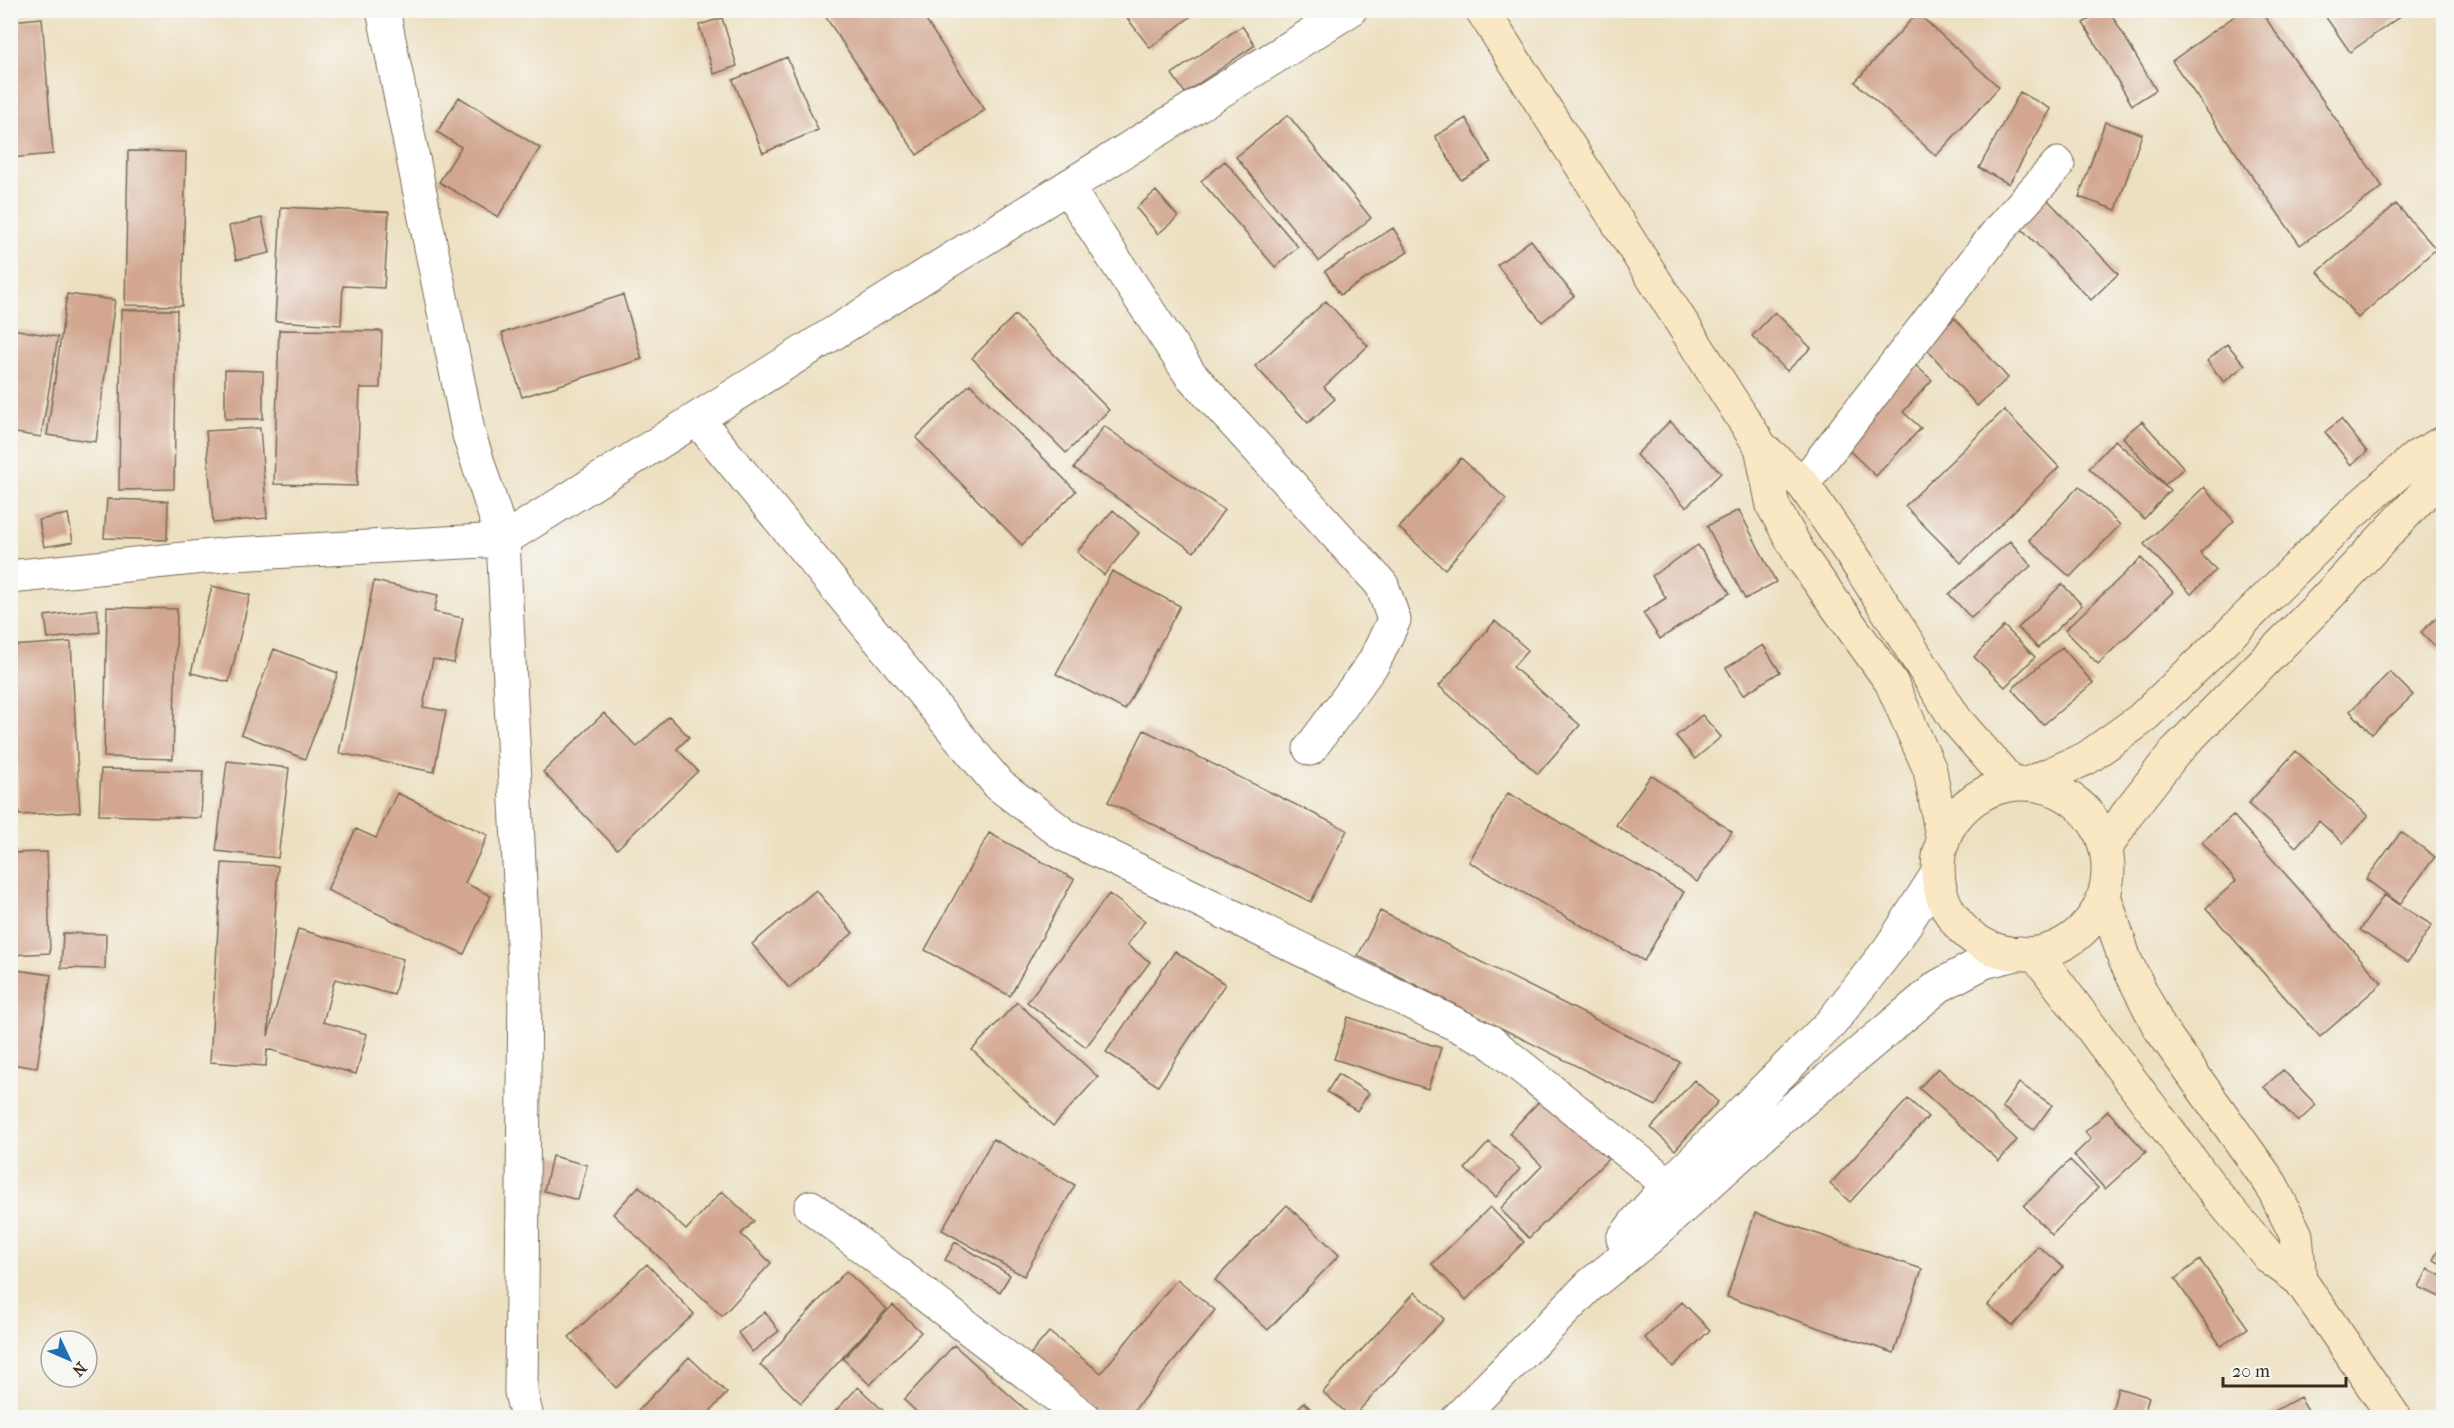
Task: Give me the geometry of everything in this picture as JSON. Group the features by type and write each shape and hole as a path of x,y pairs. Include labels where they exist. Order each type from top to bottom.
{"main road":[{"path":"1482,10 1761,447 1803,484 1860,567 1956,720 2020,784 2057,791 2083,808 2094,820 2106,848 2108,864 2104,895 2098,909 2078,933 2065,943 2027,953 1989,947 1964,929 1953,917 1946,904 1930,770 1891,682 1802,558 1773,506 1761,447"},
{"path":"1941,858 1958,815 1969,804 1989,791 2020,784 2087,758 2140,720 2348,517 2416,456 2444,442"},
{"path":"2106,848 2129,811 2175,752 2315,610 2424,494 2444,461"},
{"path":"2104,895 2125,960 2159,1027 2271,1184 2296,1235 2300,1280"},
{"path":"2027,953 2217,1195 2271,1259 2300,1280 2395,1418"}],"street":[{"path":"383,10 469,435 503,540 525,984 521,1392 528,1418"},
{"path":"10,577 232,554 503,540 1350,10"},
{"path":"1803,484 2000,229 2058,164"},
{"path":"1067,187 1190,374 1382,585 1394,620 1374,662 1310,749"},
{"path":"697,418 999,785 1065,835 1488,1040 1669,1185"},
{"path":"1590,1285 1636,1222 1669,1185 1831,1023 1890,948 1941,858"},
{"path":"1458,1418 1590,1285 1650,1237 1762,1135 1939,986 1984,962 2027,953"},
{"path":"811,1207 1085,1418"}],"building":[{"path":"821,10 919,10 985,110 917,155"},
{"path":"1121,10 1199,10 1150,48"},
{"path":"2109,10 2156,90 2132,105 2083,23"},
{"path":"2243,10 2260,10 2383,187 2300,245 2172,61"},
{"path":"2321,10 2405,10 2406,12 2350,52"},
{"path":"1917,13 1999,87 1936,156 1855,82"},
{"path":"42,18 53,154 10,158 10,21"},
{"path":"722,18 737,66 714,74 699,25"},
{"path":"1242,26 1255,45 1185,93 1172,74"},
{"path":"787,57 818,130 763,153 733,80"},
{"path":"2020,92 2051,109 2009,184 1979,168"},
{"path":"459,97 540,148 498,217 439,182 461,147 437,132"},
{"path":"1288,115 1371,218 1319,261 1236,157"},
{"path":"1466,118 1491,162 1461,180 1435,136"},
{"path":"2105,122 2142,134 2116,210 2079,197"},
{"path":"128,151 186,152 182,306 125,305"},
{"path":"1225,161 1298,247 1275,267 1201,181"},
{"path":"1156,191 1178,217 1158,234 1136,208"},
{"path":"2046,198 2118,274 2091,300 2018,225"},
{"path":"2396,204 2436,249 2358,318 2318,272"},
{"path":"281,207 389,212 384,288 343,286 341,325 275,321"},
{"path":"262,218 270,253 236,260 229,226"},
{"path":"1393,228 1408,252 1340,295 1325,271"},
{"path":"1531,240 1574,296 1542,322 1497,265"},
{"path":"67,294 115,300 96,442 47,435"},
{"path":"623,295 642,359 522,397 502,333"},
{"path":"1326,301 1368,346 1324,387 1335,399 1308,423 1255,366"},
{"path":"121,310 177,310 174,489 119,490"},
{"path":"1775,312 1811,348 1787,371 1752,336"},
{"path":"1015,315 1109,410 1066,453 972,358"},
{"path":"1955,318 2008,378 1977,406 1924,346"},
{"path":"12,329 58,337 41,437 10,432"},
{"path":"279,330 382,331 380,388 360,388 357,486 274,484"},
{"path":"2227,344 2245,365 2224,382 2207,361"},
{"path":"1905,356 1932,380 1903,412 1921,428 1876,476 1834,436"},
{"path":"225,370 263,371 263,419 225,419"},
{"path":"970,384 1076,491 1022,545 916,438"},
{"path":"2004,410 2059,467 1961,563 1905,506"},
{"path":"2341,419 2367,452 2351,465 2325,432"},
{"path":"1670,421 1721,473 1686,507 1636,455"},
{"path":"2142,421 2184,468 2165,485 2123,437"},
{"path":"1104,426 1224,510 1194,552 1074,468"},
{"path":"260,428 267,518 213,523 206,431"},
{"path":"2115,440 2170,490 2144,519 2089,468"},
{"path":"1461,458 1506,499 1445,569 1399,528"},
{"path":"2079,486 2120,525 2070,577 2029,540"},
{"path":"2204,487 2234,521 2200,553 2216,570 2191,594 2144,544"},
{"path":"107,499 168,501 167,540 104,538"},
{"path":"1113,510 1139,533 1104,575 1077,552"},
{"path":"1739,510 1776,582 1745,599 1707,526"},
{"path":"68,514 73,542 44,547 39,520"},
{"path":"2010,541 2031,566 1971,618 1949,594"},
{"path":"1698,545 1730,593 1660,639 1643,613 1666,598 1652,576"},
{"path":"2141,558 2173,592 2098,664 2065,630"},
{"path":"1112,571 1180,606 1125,710 1056,674"},
{"path":"374,581 438,595 434,612 463,618 454,663 433,659 423,707 446,711 434,772 339,753"},
{"path":"2062,584 2082,605 2038,648 2018,628"},
{"path":"212,586 250,595 229,682 191,673"},
{"path":"107,607 177,609 173,759 104,757"},
{"path":"97,609 100,632 48,639 45,616"},
{"path":"2444,611 2444,655 2421,632"},
{"path":"1495,621 1528,650 1513,667 1580,725 1538,774 1439,686"},
{"path":"2004,626 2035,657 2005,687 1974,657"},
{"path":"71,642 80,812 19,815 10,646"},
{"path":"1763,645 1780,672 1743,695 1726,668"},
{"path":"2062,647 2093,683 2043,725 2012,689"},
{"path":"274,649 338,673 305,759 241,734"},
{"path":"2390,672 2413,695 2372,734 2350,711"},
{"path":"604,713 637,747 669,716 689,737 677,749 698,771 617,849 543,772"},
{"path":"1702,715 1721,737 1695,759 1676,736"},
{"path":"1144,730 1347,830 1311,902 1108,802"},
{"path":"2296,751 2368,816 2343,843 2319,821 2296,847 2248,804"},
{"path":"227,761 289,768 278,858 216,851"},
{"path":"101,769 203,771 201,818 99,815"},
{"path":"1651,775 1732,832 1697,882 1616,825"},
{"path":"397,793 488,835 465,883 491,896 464,954 327,890 356,829 376,838"},
{"path":"1508,793 1684,892 1644,961 1469,862"},
{"path":"2233,815 2382,983 2320,1037 2206,908 2236,881 2202,842"},
{"path":"2401,832 2435,857 2400,904 2366,879"},
{"path":"989,833 1074,879 1010,996 925,950"},
{"path":"47,852 50,953 10,955 10,853"},
{"path":"222,863 278,866 268,1036 298,929 403,959 394,995 335,979 323,1022 367,1034 356,1074 267,1049 266,1066 210,1062"},
{"path":"816,890 853,933 789,988 752,944"},
{"path":"1109,894 1145,921 1127,945 1150,962 1086,1047 1027,1002"},
{"path":"2384,895 2432,925 2408,962 2360,930"},
{"path":"1380,911 1680,1062 1656,1106 1358,956"},
{"path":"63,933 106,934 105,969 61,968"},
{"path":"1175,951 1225,984 1158,1086 1106,1052"},
{"path":"10,969 51,975 37,1068 10,1064"},
{"path":"1017,1002 1098,1077 1053,1126 972,1050"},
{"path":"1348,1017 1441,1048 1428,1089 1334,1059"},
{"path":"1938,1068 2017,1140 1999,1161 1919,1088"},
{"path":"2283,1070 2316,1105 2298,1122 2264,1087"},
{"path":"1338,1074 1369,1093 1357,1111 1327,1092"},
{"path":"1694,1080 1718,1102 1675,1150 1651,1128"},
{"path":"2019,1083 2052,1105 2034,1130 2002,1107"},
{"path":"1544,1096 1608,1159 1529,1238 1500,1209 1542,1166 1509,1133"},
{"path":"1908,1099 1928,1117 1850,1202 1830,1184"},
{"path":"2108,1111 2146,1152 2105,1189 2074,1155 2091,1139 2085,1132"},
{"path":"993,1139 1075,1185 1024,1276 942,1230"},
{"path":"1489,1142 1520,1169 1496,1197 1465,1169"},
{"path":"552,1156 587,1165 578,1200 544,1191"},
{"path":"2070,1160 2098,1188 2052,1235 2024,1206"},
{"path":"639,1186 686,1230 722,1191 754,1221 741,1234 771,1263 722,1316 613,1214"},
{"path":"1287,1205 1339,1255 1268,1330 1215,1280"},
{"path":"1490,1207 1524,1242 1466,1300 1432,1264"},
{"path":"1755,1213 1922,1269 1894,1353 1727,1297"},
{"path":"2444,1238 2444,1265 2433,1260"},
{"path":"955,1242 1010,1275 1000,1292 945,1260"},
{"path":"2038,1246 2063,1267 2013,1326 1988,1305"},
{"path":"2200,1260 2248,1328 2221,1346 2175,1279"},
{"path":"647,1264 694,1314 616,1388 569,1337"},
{"path":"2428,1269 2444,1277 2444,1299 2419,1287"},
{"path":"846,1271 887,1309 801,1403 760,1365"},
{"path":"1177,1279 1215,1310 1128,1418 1104,1418 1028,1357 1049,1332 1101,1373"},
{"path":"1415,1292 1444,1319 1352,1418 1323,1392"},
{"path":"1682,1302 1710,1330 1673,1367 1645,1338"},
{"path":"893,1305 921,1332 870,1385 843,1359"},
{"path":"765,1312 779,1331 752,1352 738,1333"},
{"path":"954,1345 1035,1418 923,1418 904,1400"},
{"path":"689,1357 727,1393 704,1418 641,1418 636,1413"},
{"path":"858,1387 891,1418 829,1418"},
{"path":"2118,1388 2149,1397 2143,1418 2110,1418"},
{"path":"2300,1397 2313,1418 2271,1418 2269,1414"},
{"path":"1304,1402 1319,1418 1289,1418"}]}
